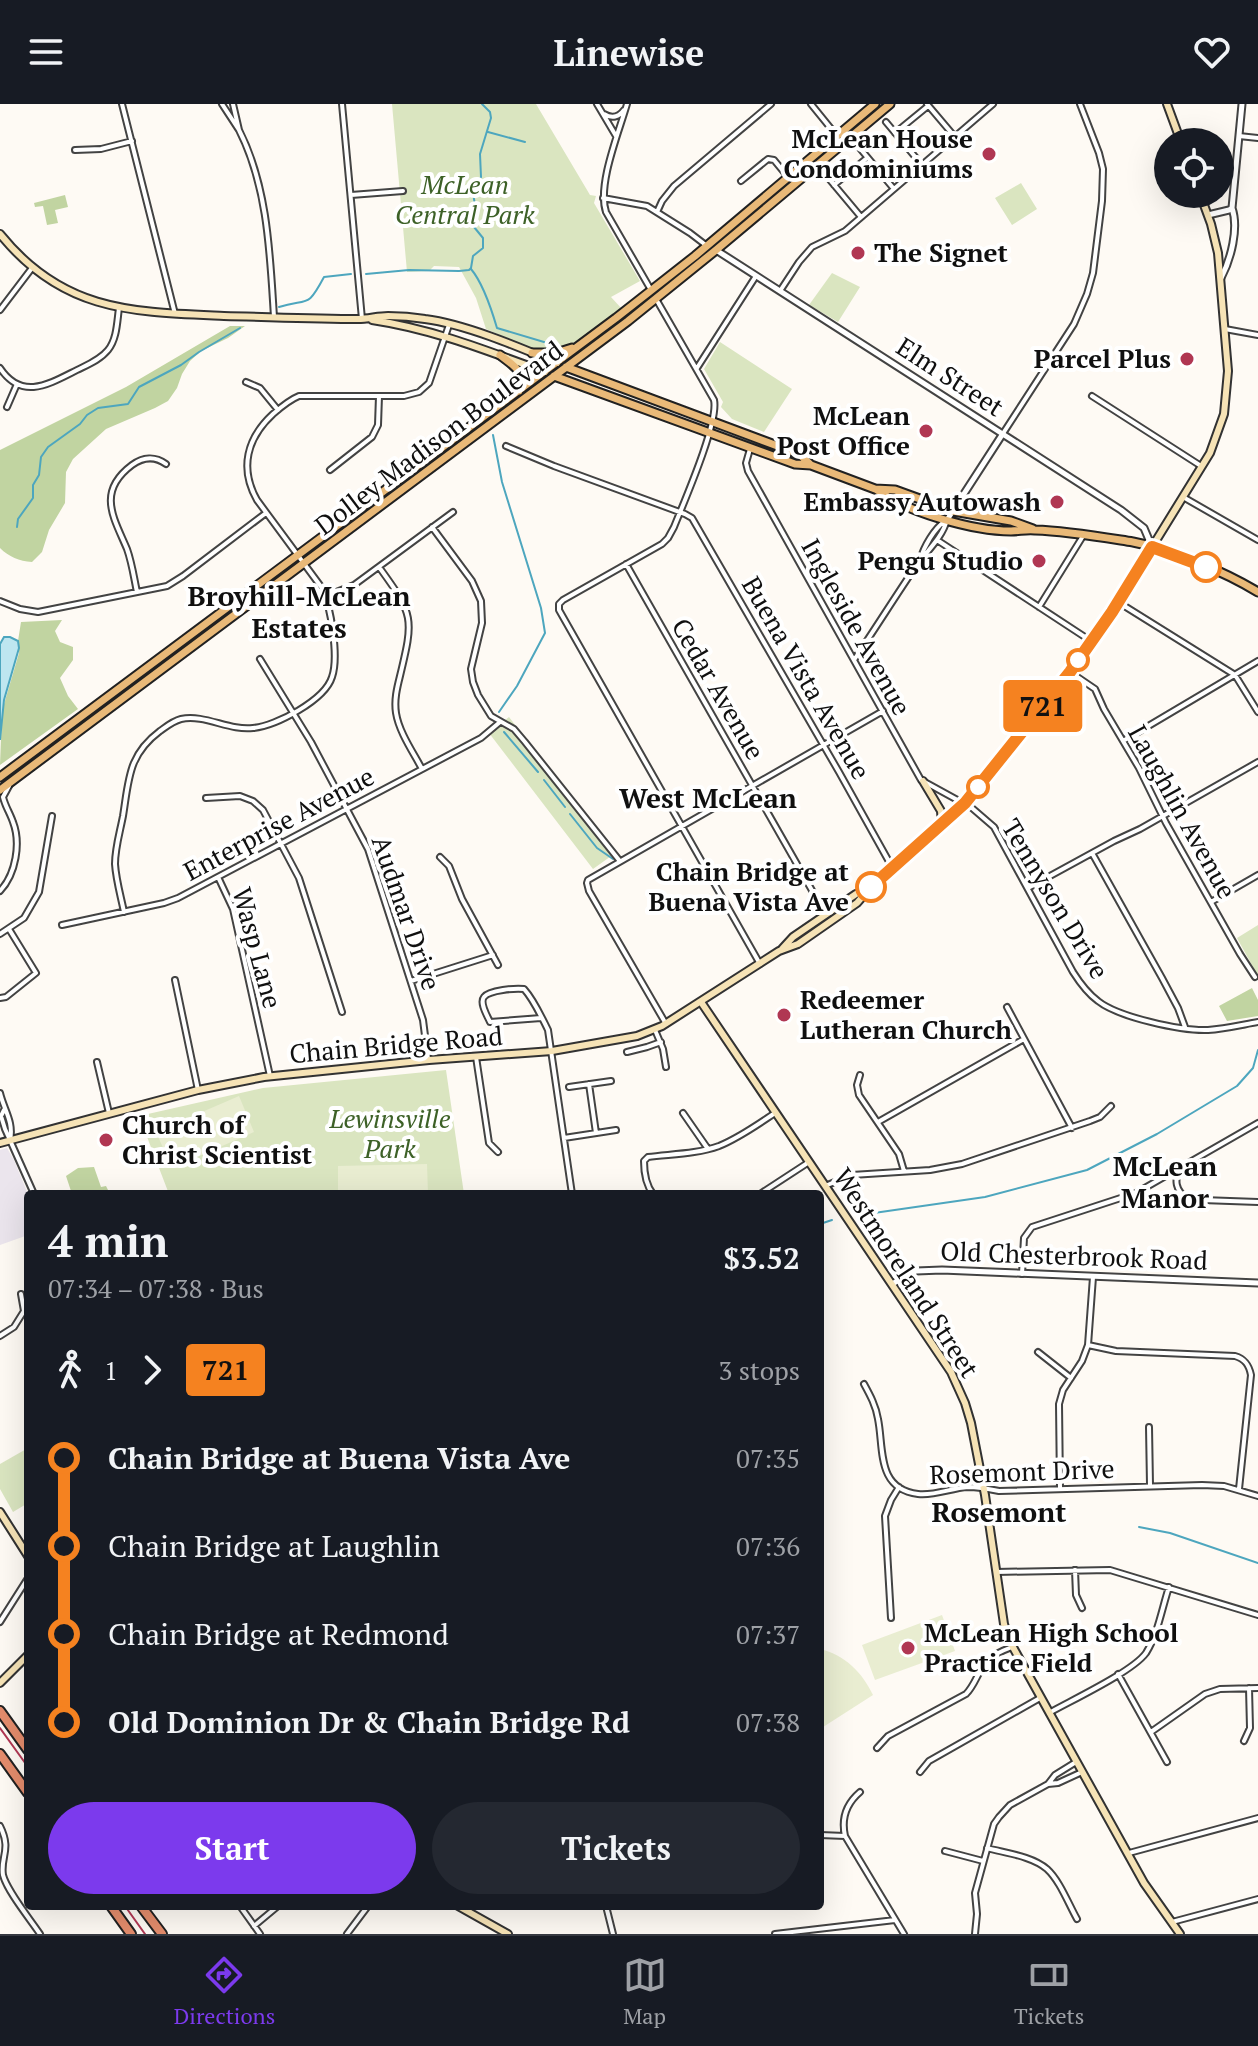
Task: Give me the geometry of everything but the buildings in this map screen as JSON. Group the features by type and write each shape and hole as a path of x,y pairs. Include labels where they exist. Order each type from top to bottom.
{"highway":[{"path":"0,1711 24,1744"},
{"path":"0,1754 24,1787"},
{"path":"114,1910 131,1934"},
{"path":"144,1910 162,1934"}],"main road":[{"name":"Dolley Madison Boulevard","path":"0,777 651,291 875,104"},
{"name":"Dolley Madison Boulevard","path":"0,790 638,313 890,104"},
{"path":"1167,104 1176,128"},
{"name":"Chain Bridge Road","path":"779,951 798,944 857,903 965,803 1070,672 1118,602 1212,448 1225,407 1228,371 1217,248 1205,208"},
{"path":"0,234 32,268 65,290 93,301 119,308 175,314 362,319 401,317 450,323 799,454 811,465"},
{"path":"656,299 662,282"},
{"path":"638,313 651,291"},
{"path":"362,319 446,335 795,464 811,465 875,489 891,500 947,520 1009,531 1033,529"},
{"path":"532,353 556,353 578,347"},
{"path":"587,352 583,364 587,374"},
{"path":"500,355 520,372 519,391"},
{"path":"875,489 895,490 953,511 1011,521 1033,529 1152,547 1220,572 1258,592"},
{"path":"923,781 941,811 942,825"},
{"name":"Chain Bridge Road","path":"0,1143 198,1090 270,1076 552,1051 631,1038 655,1030 701,1002 779,951 793,937 856,894 871,887"},
{"name":"Westmoreland Street","path":"701,1002 949,1368 970,1417 1004,1624 1012,1646 1149,1891 1180,1934"},
{"path":"0,1512 24,1550"},
{"path":"0,1683 24,1659"},
{"path":"465,1910 508,1934"}],"street":[{"path":"122,104 175,314"},
{"path":"222,104 239,130"},
{"path":"233,104 265,211 274,317"},
{"path":"342,104 362,319"},
{"path":"597,104 617,138"},
{"path":"657,212 674,186 771,104"},
{"path":"811,104 837,136"},
{"path":"780,291 812,247 843,232 993,104"},
{"path":"854,660 937,540 1074,324 1087,294 1093,273 1103,174 1100,157 1080,104"},
{"path":"1234,187 1242,104"},
{"path":"895,133 928,105 955,137"},
{"path":"602,112 614,117 620,115 626,106"},
{"path":"626,106 604,184 603,198 606,212 651,291"},
{"path":"886,122 922,165"},
{"path":"1239,136 1258,138"},
{"path":"75,150 101,149 132,141"},
{"path":"858,146 894,189"},
{"path":"834,185 867,158"},
{"path":"741,181 768,159 774,160 788,177"},
{"path":"825,174 861,217"},
{"path":"351,195 403,191"},
{"path":"603,198 639,203 707,246"},
{"path":"1208,215 1232,208 1235,215 1230,259 1221,279"},
{"name":"Elm Street","path":"716,250 1133,519 1144,528 1152,547"},
{"path":"0,310 32,268"},
{"path":"696,369 756,276"},
{"path":"656,299 715,402 710,433 673,530 666,540 563,600 558,606 760,964"},
{"path":"0,368 17,384 31,388 45,386 103,355 114,338 119,308"},
{"path":"124,912 116,874 116,853 131,772 141,748 165,727 183,719 198,719 235,728 254,728 273,723 320,695 332,677 334,648 326,596 252,490 247,459 255,434 278,410 303,395 408,396 425,388 450,323"},
{"path":"1225,329 1258,335"},
{"path":"246,382 260,388 278,410"},
{"path":"7,407 17,384"},
{"path":"330,470 372,437 378,425 379,396"},
{"path":"1092,396 1201,466"},
{"path":"506,446 680,512"},
{"name":"Ingleside Avenue","path":"751,447 746,463 748,471 923,781"},
{"path":"137,592 128,553 114,523 112,496 116,483 136,462 147,458 166,464"},
{"path":"1183,497 1258,540"},
{"path":"326,596 354,585 453,512"},
{"name":"Buena Vista Avenue","path":"680,512 696,524 893,869"},
{"path":"0,601 38,612 173,583 266,513"},
{"path":"919,562 939,526 947,520"},
{"path":"432,527 479,593 482,617 471,674 478,695 489,714 514,729 620,861"},
{"path":"1039,607 1083,536"},
{"path":"937,540 1091,641"},
{"name":"Cedar Avenue","path":"626,564 826,915"},
{"path":"379,567 401,596 408,613 409,639 395,709 400,726 422,769"},
{"path":"1118,602 1235,675 1258,712"},
{"name":"Audmar Drive","path":"260,659 311,742 368,849 423,1020 429,1060"},
{"path":"1123,741 1258,661"},
{"name":"Laughlin Avenue","path":"1070,672 1095,689 1255,977"},
{"path":"666,1024 589,891 587,883 591,877 883,711"},
{"name":"Enterprise Avenue","path":"62,925 174,900 481,738 500,722"},
{"path":"1028,888 1258,762"},
{"path":"0,891 12,872 16,850 16,830 3,797 14,779"},
{"path":"923,781 965,803"},
{"path":"206,798 233,795 253,801 263,810 299,878 342,1012"},
{"name":"Tennyson Drive","path":"965,803 994,827 1077,978 1095,999 1130,1016 1185,1028 1204,1030 1257,1022"},
{"path":"0,934 24,918 39,892 52,816"},
{"path":"1092,853 1178,1008 1185,1028"},
{"path":"440,857 449,866 462,899 498,965"},
{"path":"1211,902 1258,875"},
{"name":"Wasp Lane","path":"218,877 233,909 270,1076"},
{"path":"0,998 6,997 36,973 9,929"},
{"path":"411,982 493,955"},
{"path":"175,980 198,1090"},
{"path":"541,1018 490,1022 483,998 502,990 524,989 541,1018 549,1034 571,1190"},
{"path":"1007,1007 1072,1128"},
{"path":"655,1030 666,1067"},
{"path":"878,1122 1024,1039"},
{"path":"627,1052 661,1042"},
{"path":"476,1057 489,1143 498,1152"},
{"path":"97,1062 109,1113"},
{"path":"860,1075 857,1090 899,1154 904,1171"},
{"path":"569,1087 611,1081"},
{"path":"589,1084 596,1133"},
{"path":"0,1093 12,1129 10,1140 32,1190"},
{"path":"825,1186 852,1175 930,1170 969,1163 1100,1117 1111,1106"},
{"path":"683,1113 708,1149"},
{"path":"651,1190 645,1175 644,1161 648,1157 708,1149 740,1136 776,1113"},
{"path":"1022,1274 1024,1238 1032,1227 1136,1193 1258,1123"},
{"path":"564,1138 616,1130"},
{"path":"766,1190 809,1162"},
{"path":"1182,1167 1177,1175 1177,1185 1182,1194 1192,1199"},
{"path":"1116,1201 1146,1198 1258,1202"},
{"name":"Old Chesterbrook Road","path":"892,1284 923,1270 1258,1283"},
{"path":"1060,1488 1059,1404 1063,1390 1082,1361 1088,1345 1093,1277"},
{"path":"0,1336 14,1327 24,1311 21,1294"},
{"path":"1088,1345 1110,1351 1235,1356 1244,1360 1251,1375 1239,1489"},
{"path":"1038,1352 1071,1378"},
{"name":"Rosemont Drive","path":"864,1384 878,1419 885,1469 899,1487 919,1494 968,1487 999,1491 1208,1485 1239,1489 1258,1496"},
{"path":"1149,1427 1150,1486"},
{"path":"891,1618 885,1516 899,1487"},
{"path":"1075,1570 1076,1595 1082,1608"},
{"path":"996,1572 1119,1572 1258,1615"},
{"path":"0,1622 24,1584"},
{"path":"1049,1713 1135,1664 1146,1652 1155,1632 1169,1587"},
{"path":"877,1748 883,1739 966,1694 986,1662 1012,1646"},
{"path":"1118,1674 1167,1762"},
{"path":"1244,1741 1250,1728 1249,1688"},
{"path":"1151,1732 1205,1694 1220,1689 1258,1688"},
{"path":"920,1772 929,1761 1040,1698"},
{"path":"975,1934 975,1893 994,1824 1004,1810 1048,1784 1055,1775 1076,1762"},
{"path":"1048,1784 1082,1772"},
{"path":"860,1792 847,1808 843,1822 845,1836 904,1934"},
{"path":"1127,1853 1258,1818"},
{"path":"0,1826 6,1847 3,1876 24,1909"},
{"path":"824,1835 845,1836"},
{"path":"987,1848 1034,1861 1046,1868 1077,1919"},
{"path":"945,1851 983,1861"},
{"path":"1172,1922 1258,1899"},
{"path":"25,1910 40,1934"},
{"path":"243,1910 260,1934"},
{"path":"254,1926 273,1910"},
{"path":"349,1933 365,1910"},
{"path":"607,1910 613,1934"},
{"path":"775,1934 895,1920"}],"shaded area":[{"path":"7,1148 26,1190 24,1236 0,1245 0,1150"}],"green space":[{"name":"McLean Central Park","path":"392,104 536,104 590,195 596,196 594,203 640,281 611,297 622,309 563,349 546,352 486,329 476,298 459,267 434,266 429,271 407,272"},
{"path":"1021,183 1037,209 1012,225 995,198"},
{"path":"65,195 68,207 55,210 58,223 47,225 43,206 35,207 34,203"},
{"path":"832,273 860,287 838,322 809,305"},
{"path":"230,326 245,326 201,351 190,361 168,401 106,429 73,459 66,472 65,503 49,530 42,552 32,562 14,558 0,548 0,450 126,387"},
{"path":"720,342 792,389 764,432 732,419 721,407 723,402 704,369"},
{"path":"62,620 55,631 60,642 73,647 73,660 60,678 78,709 0,765 2,711 19,653 21,622"},
{"path":"509,717 614,854 593,869 489,733"},
{"path":"1258,925 1258,976 1237,938"},
{"path":"1252,988 1258,1000 1258,1016 1227,1021 1219,1006"},
{"name":"Lewinsville Park","path":"446,1070 463,1190 167,1190 139,1116 263,1088"},
{"path":"239,1096 254,1132 172,1168 156,1132"},
{"path":"427,1164 428,1190 338,1190 338,1166"},
{"path":"94,1167 101,1187 106,1186 108,1190 71,1190 66,1176 78,1168"},
{"path":"24,1450 24,1505 13,1512 0,1489 0,1464"},
{"name":"McLean High School Practice Field","path":"942,1615 955,1651 875,1680 862,1645"},
{"path":"824,1650 852,1666 873,1695 824,1726"}],"water":[{"path":"4,637 18,641 19,648 4,700 0,740 0,644"}],"waterway":[{"path":"471,268 473,256 483,248 483,238 471,218 475,205 473,193 481,177 480,154 491,118 490,112 482,104"},
{"path":"488,132 525,142"},
{"path":"366,274 471,268"},
{"path":"471,269 483,289 497,328 554,345"},
{"path":"279,307 306,301 324,277 351,274"},
{"path":"17,527 18,519 33,498 33,485 39,475 41,457 48,447 98,408 128,404 139,387 240,328"},
{"path":"493,435 502,482 541,608 545,633 517,686 499,712"},
{"path":"504,732 538,772"},
{"path":"544,780 565,807"},
{"path":"570,814 597,848 613,859"},
{"path":"860,1215 985,1197 1087,1170 1157,1134 1237,1086 1253,1068 1258,1050"},
{"path":"824,1223 832,1220"},
{"path":"1139,1527 1170,1533 1258,1563"}],"railway":[{"path":"0,1728 24,1761"},
{"path":"128,1910 145,1934"}],"bus line":[{"name":"721","path":"871,887 965,803 1070,672 1152,547 1206,567"}],"place":[{"name":"McLean House Condominiums","path":"989,154"},
{"name":"The Signet","path":"858,253"},
{"name":"Parcel Plus","path":"1187,359"},
{"name":"McLean Post Office","path":"926,431"},
{"name":"Embassy Autowash","path":"1057,502"},
{"name":"Pengu Studio","path":"1039,561"},
{"name":"Chain Bridge at Buena Vista Ave","path":"871,887"},
{"name":"Redeemer Lutheran Church","path":"784,1015"},
{"name":"Church of Christ Scientist","path":"106,1140"},
{"name":"McLean High School Practice Field","path":"908,1648"}],"district":[{"name":"Broyhill-McLean Estates","path":"299,612"},
{"name":"West McLean","path":"708,798"},
{"name":"McLean Manor","path":"1165,1182"},
{"name":"Rosemont","path":"999,1512"}]}
